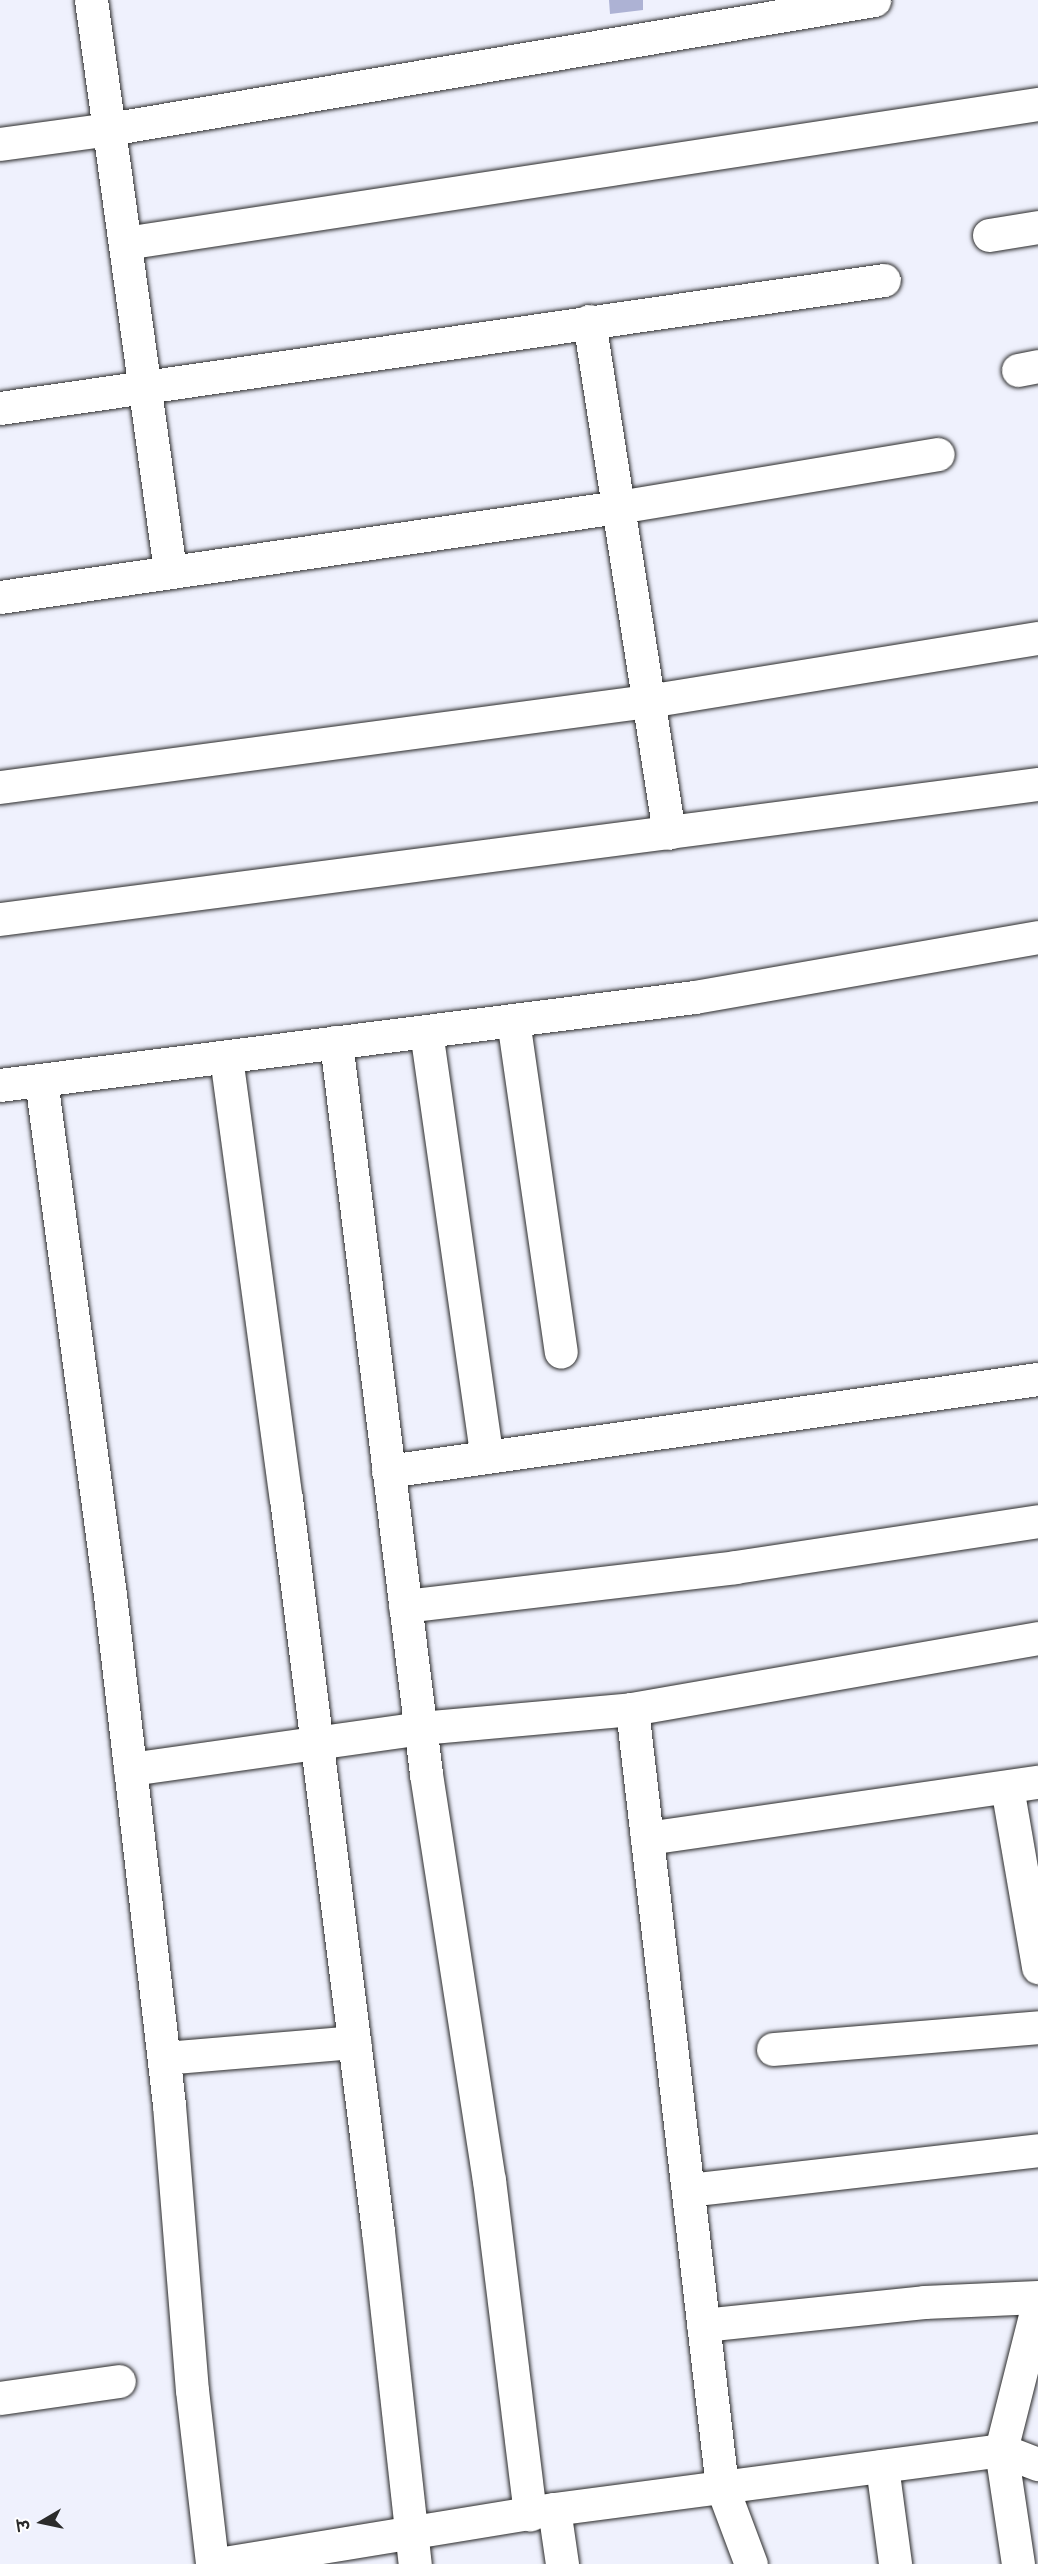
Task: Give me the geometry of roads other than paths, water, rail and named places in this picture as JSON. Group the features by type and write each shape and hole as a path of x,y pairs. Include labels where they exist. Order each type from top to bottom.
{"street":[{"path":"92,0 170,572"},
{"path":"0,144 109,129 874,0"},
{"path":"125,243 1038,104"},
{"path":"989,235 1038,227"},
{"path":"0,408 884,280"},
{"path":"589,321 669,833"},
{"path":"0,597 618,507 938,454"},
{"path":"0,787 648,701 1038,638"},
{"path":"0,919 1038,784"},
{"path":"0,1085 695,997 1038,937"},
{"path":"513,1020 561,1352"},
{"path":"426,1031 487,1457"},
{"path":"336,1042 420,1728 542,2511 562,2564"},
{"path":"226,1057 354,2042 415,2564"},
{"path":"41,1080 130,1769 164,2058 192,2390 212,2564"},
{"path":"388,1471 1038,1379"},
{"path":"405,1606 735,1567 1038,1521"},
{"path":"130,1769 316,1745 420,1728 632,1709 1038,1638"},
{"path":"632,1709 722,2487 751,2564"},
{"path":"647,1838 1023,1785 1038,1967"},
{"path":"773,2049 1038,2027"},
{"path":"164,2058 354,2042"},
{"path":"688,2190 1038,2150"},
{"path":"704,2325 924,2302 1038,2297"},
{"path":"1017,2564 1001,2450 1038,2304"},
{"path":"0,2398 119,2381"},
{"path":"218,2564 542,2511 1001,2450 1038,2464"},
{"path":"882,2466 895,2564"}]}
